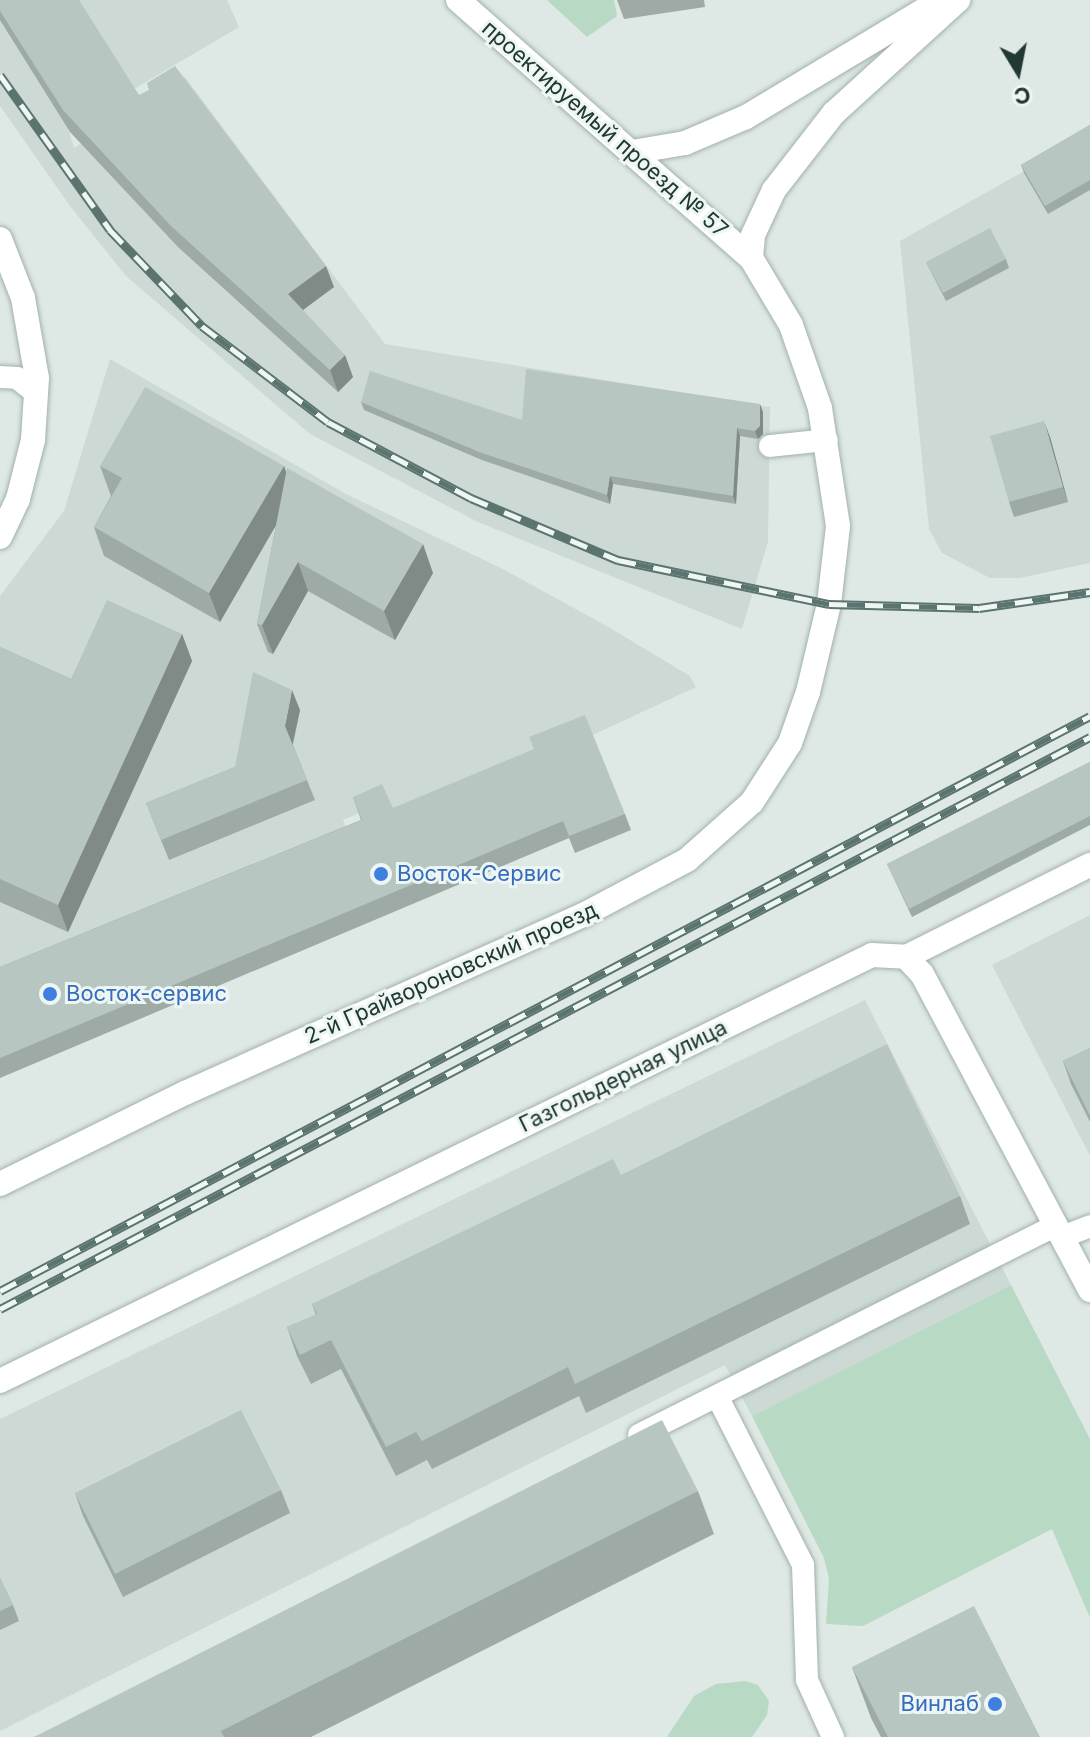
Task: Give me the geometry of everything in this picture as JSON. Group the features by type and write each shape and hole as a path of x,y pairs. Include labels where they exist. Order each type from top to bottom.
{"main road":[{"name":"проектируемый проезд № 57","path":"458,0 751,258"},
{"path":"632,152 685,143 746,117 941,0"},
{"path":"751,258 760,213 834,113 958,0"},
{"path":"0,239 23,298 34,345 36,393 33,440 18,499 0,537"},
{"name":"2-й Грайвороновский проезд","path":"0,1184 185,1093 569,921 687,860 722,832 752,802 790,743 808,692 829,604 838,526 827,440 791,325 751,258"},
{"path":"1090,865 906,957 922,974 1090,1290"},
{"name":"Газгольдерная улица","path":"0,1381 872,955 906,957"}],"lane":[{"path":"0,377 17,378 36,393"},
{"path":"770,446 827,440"},
{"path":"619,1445 1059,1231 1090,1226"},
{"path":"717,1396 803,1565 807,1680 833,1737"}],"shaded area":[{"path":"0,0 227,0 239,27 68,128 74,148 185,77 385,344 770,407 768,542 742,629 478,522 310,434 126,276 70,206 0,106"},
{"path":"1090,134 1090,563 1020,578 990,578 942,553 929,529 900,241"},
{"path":"110,359 346,494 503,569 610,628 690,676 696,687 399,825 388,801 343,820 352,843 235,977 187,999 155,925 0,987 0,596 64,511"},
{"path":"1090,915 1090,1156 992,965"},
{"path":"865,1000 1011,1285 752,1416 725,1365 0,1731 0,1419"}],"green space":[{"path":"547,0 614,0 617,16 587,37"},
{"path":"1011,1285 1090,1439 1090,1618 1052,1529 863,1626 826,1624 829,1579 824,1558 752,1416"},
{"path":"745,1681 758,1685 769,1701 767,1715 752,1737 667,1737 694,1696 716,1684"}],"building":[{"path":"0,0 79,0 139,95 149,90 147,83 175,66 326,266 288,294 345,355 330,370 171,226 63,110 0,11"},
{"path":"1090,125 1090,180 1045,206 1021,165"},
{"path":"990,228 1006,259 943,293 926,262"},
{"path":"526,369 760,404 760,426 755,431 737,428 733,496 610,476 607,495 479,452 361,402 370,371 522,420"},
{"path":"145,387 284,466 209,593 94,527 122,478 100,466"},
{"path":"1044,421 1063,487 1009,502 990,436"},
{"path":"287,468 423,544 384,611 298,562 262,625 257,624"},
{"path":"107,600 182,634 58,905 0,879 0,647 71,679"},
{"path":"253,672 292,690 285,726 307,780 161,840 146,803 235,767"},
{"path":"585,715 625,814 569,836 563,821 0,1058 0,967 362,820 353,797 382,784 393,808 534,749 529,737"},
{"path":"1090,762 1090,816 909,909 887,864"},
{"path":"887,1044 960,1196 575,1384 568,1367 422,1441 416,1432 386,1447 331,1340 300,1355 287,1327 317,1314 312,1304 613,1159 621,1175"},
{"path":"1090,1048 1090,1116 1063,1061"},
{"path":"241,1410 281,1490 115,1574 75,1493"},
{"path":"662,1420 698,1491 221,1731 224,1737 34,1737"},
{"path":"0,1578 13,1605 0,1611"},
{"path":"974,1606 1040,1737 888,1737 852,1667"}],"railway":[{"path":"0,75 110,230 202,326 328,422 471,498 618,560 829,604 979,608 1090,592"},
{"path":"0,1291 1090,716"},
{"path":"0,1309 1090,737"}],"place":[{"name":"Восток-Сервис","path":"381,874"},
{"name":"Восток-сервис","path":"50,994"},
{"name":"Винлаб","path":"995,1704"}]}
